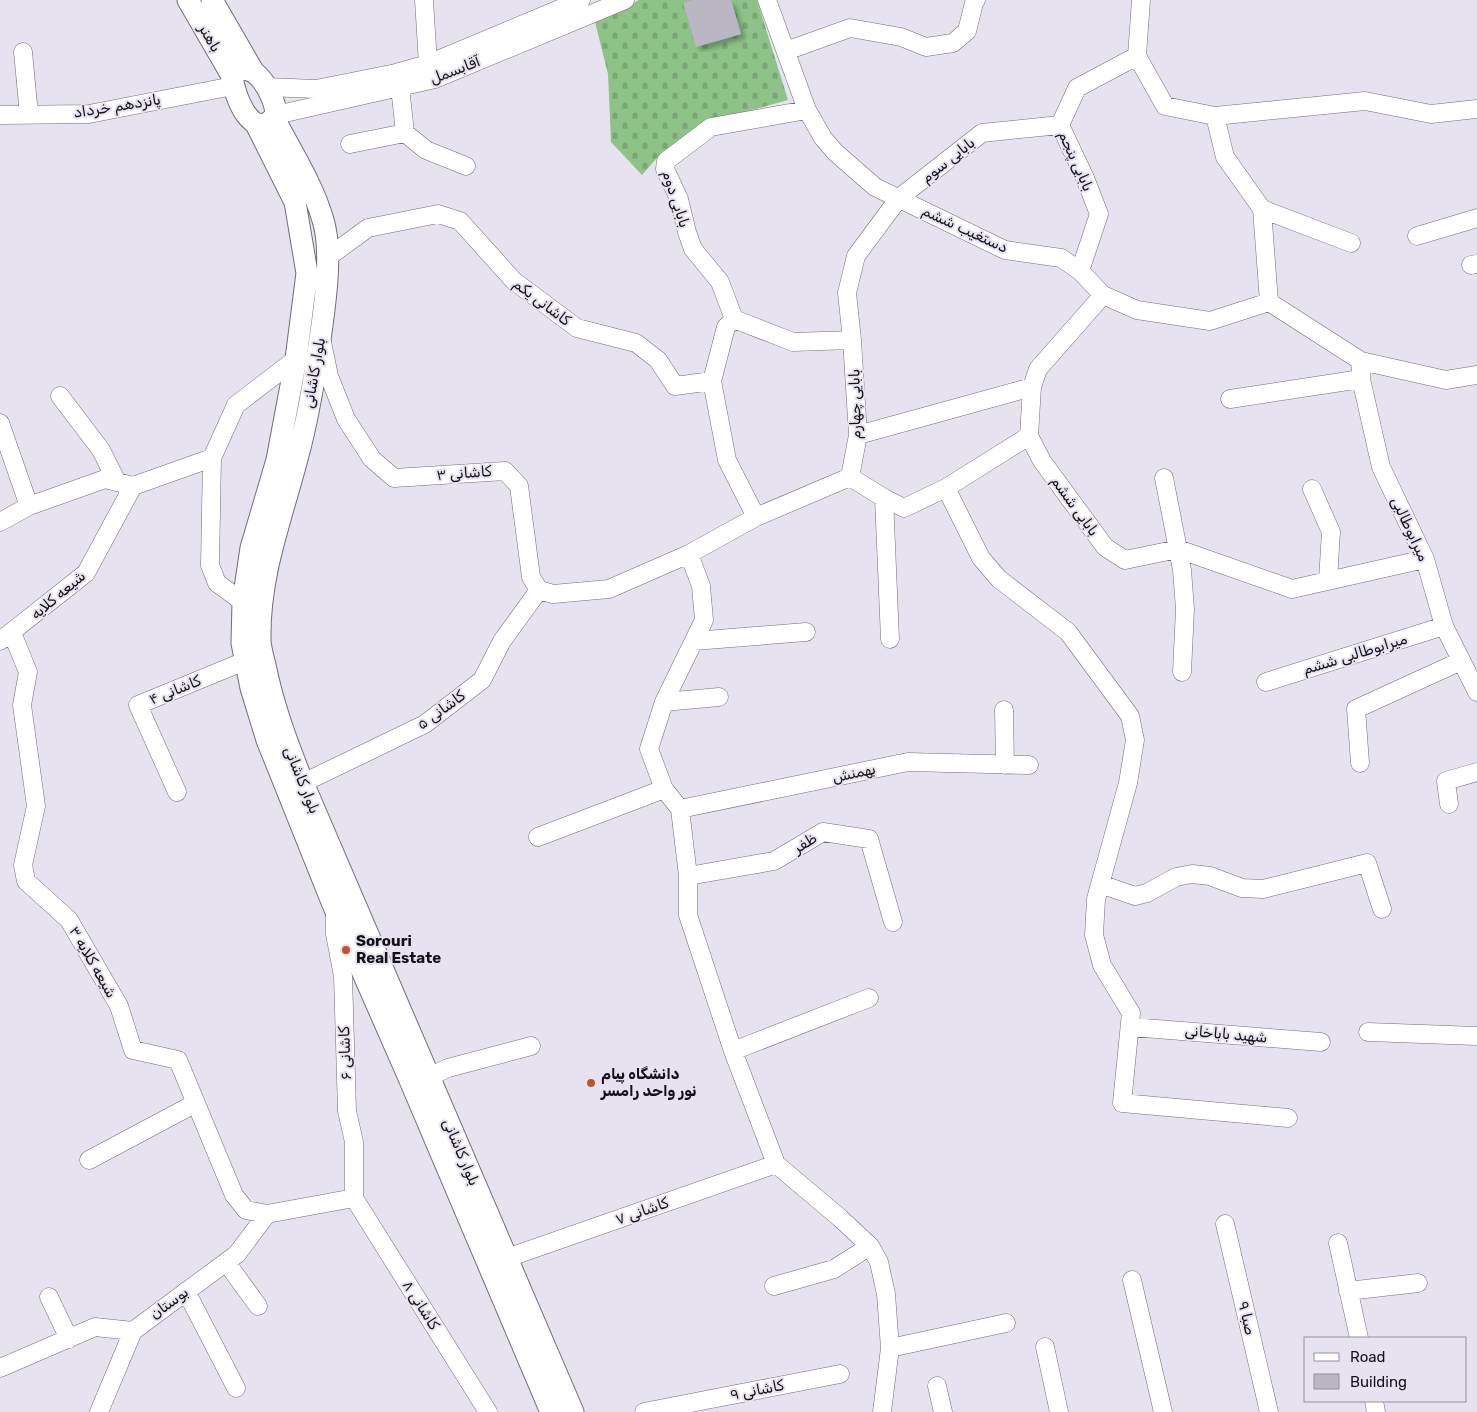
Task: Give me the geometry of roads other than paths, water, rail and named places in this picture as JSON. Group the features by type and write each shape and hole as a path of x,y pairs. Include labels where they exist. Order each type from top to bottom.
{"main road":[{"name":"باهنر","path":"188,0 232,81 240,102 269,119 276,106 266,87 252,71 212,0"},
{"path":"232,81 237,71 244,69 252,71"},
{"name":"بلوار کاشانی","path":"269,119 295,202 307,273 296,359 276,460 251,548 242,602 242,643 251,688 267,740 334,907 498,1262 573,1412"},
{"name":"بلوار کاشانی","path":"279,148 312,193 324,222 328,257 326,300 321,334 298,457 270,555 261,596 260,641 268,684 284,734 303,783 429,1077 498,1262 551,1412"}],"street":[{"path":"424,0 428,64"},
{"name":"آقابسمل","path":"266,87 316,89 396,73 428,64 581,0"},
{"name":"آقابسمل","path":"269,119 435,79 625,0"},
{"name":"دستغیب ششم","path":"767,0 807,110 823,138 835,152 875,187 1005,250 1061,258 1080,271 1103,295 1137,310 1210,321 1269,302"},
{"path":"786,51 850,28 901,37 926,47 953,43 967,31 976,0"},
{"path":"1141,0 1137,56 1165,106 1215,116 1365,101 1432,114 1477,109"},
{"path":"23,52 29,115"},
{"name":"بابایی پنجم","path":"1080,271 1098,214 1085,178 1060,125 1077,88 1137,56"},
{"name":"پانزدهم خرداد","path":"0,115 89,114 232,81"},
{"path":"400,87 405,133 426,150 466,166"},
{"path":"299,89 297,99 301,110"},
{"name":"بابایی دوم","path":"734,319 720,282 693,249 686,232 679,199 665,169 666,160 711,127 807,110"},
{"path":"1215,116 1225,156 1262,209 1269,302 1361,361 1446,380 1477,375"},
{"name":"بابایی سوم","path":"899,198 982,133 1060,125"},
{"path":"350,144 405,133"},
{"name":"بابایی چهارم","path":"850,477 858,435 847,293 856,256 899,198"},
{"path":"1262,209 1351,243"},
{"name":"کاشانی یکم","path":"328,257 368,228 438,214 460,221 514,281 577,328 636,343 658,360 675,386 712,381"},
{"path":"1417,236 1477,218"},
{"path":"538,590 553,594 609,589 689,554 756,518 850,477 904,508 946,488 1029,436 1032,387 1038,369 1103,295"},
{"path":"756,518 727,460 712,381 726,327 734,319 793,342 852,340"},
{"name":"کاشانی ۳","path":"321,334 329,376 346,419 372,459 394,478 505,471 519,486 530,577 538,590"},
{"path":"242,602 217,583 210,565 212,458 236,405 296,359"},
{"name":"میرابوطالبی","path":"1361,361 1361,379 1381,467 1426,560 1444,626 1477,692"},
{"path":"1230,399 1361,379"},
{"path":"858,435 1032,387"},
{"path":"60,396 102,450 125,484"},
{"path":"0,423 29,506"},
{"name":"بابایی ششم","path":"1029,436 1042,461 1105,547 1125,560 1178,549"},
{"path":"0,522 29,506 105,479 125,484 212,458"},
{"path":"1164,478 1182,570 1185,609 1182,672"},
{"name":"شیعه کلایه","path":"6,637 86,573 125,484"},
{"path":"946,488 981,558 999,579 1068,632 1130,716 1134,740 1128,784 1096,900 1094,934 1102,965 1131,1013 1122,1102 1288,1118"},
{"path":"1312,489 1331,532 1328,580"},
{"path":"884,498 890,639"},
{"path":"1178,549 1292,588 1426,560"},
{"path":"689,554 701,586 704,620 664,702 649,749 664,789 680,809 688,876 688,915 733,1051 776,1164 870,1246 879,1262 886,1294 890,1348 882,1412"},
{"name":"کاشانی ۵","path":"303,783 425,724 482,680 502,641 538,590"},
{"name":"میرابوطالبی ششم","path":"1266,682 1444,626"},
{"path":"694,641 806,632"},
{"name":"شیعه کلایه ۳","path":"6,637 28,672 22,705 36,806 23,865 26,881 69,920 119,1006 133,1050 178,1060 234,1194 246,1210 267,1214"},
{"name":"کاشانی ۴","path":"177,792 138,705 245,661"},
{"path":"1360,763 1356,709 1461,662"},
{"path":"664,702 719,697"},
{"path":"1004,710 1006,765"},
{"name":"بهمنش","path":"680,809 908,762 1029,765"},
{"path":"1449,804 1446,781 1477,772"},
{"path":"538,837 664,789"},
{"name":"ظفر","path":"688,876 774,861 823,832 869,839 893,922"},
{"path":"1100,884 1135,896 1147,893 1176,877 1192,874 1210,876 1242,888 1263,889 1367,863 1382,909"},
{"name":"کاشانی ۶","path":"334,907 335,934 343,976 347,1110 354,1142 354,1198"},
{"path":"733,1051 869,998"},
{"name":"شهید باباخانی","path":"1131,1027 1321,1042"},
{"path":"1368,1032 1477,1036"},
{"path":"429,1077 448,1068 531,1046"},
{"path":"89,1160 196,1103"},
{"name":"کاشانی ۷","path":"498,1262 776,1164"},
{"path":"267,1214 354,1198"},
{"name":"کاشانی ۸","path":"354,1198 488,1412"},
{"name":"بوستان","path":"132,1330 237,1254 267,1214"},
{"name":"صبا ۹","path":"1225,1224 1269,1412"},
{"path":"1338,1243 1359,1337"},
{"path":"774,1286 834,1269 870,1246"},
{"path":"226,1262 258,1306"},
{"path":"1132,1280 1162,1412"},
{"path":"1348,1291 1418,1283"},
{"path":"186,1291 236,1388"},
{"path":"49,1297 69,1338"},
{"path":"890,1348 1006,1323"},
{"path":"0,1368 95,1327 132,1330 100,1412"},
{"path":"1044,1346 1059,1412"},
{"name":"کاشانی ۹","path":"644,1412 840,1374"},
{"path":"937,1386 943,1412"}],"place":[{"name":"Sorouri Real Estate","path":"346,950"},
{"name":"دانشگاه پیام نور واحد رامسر","path":"591,1083"}]}
